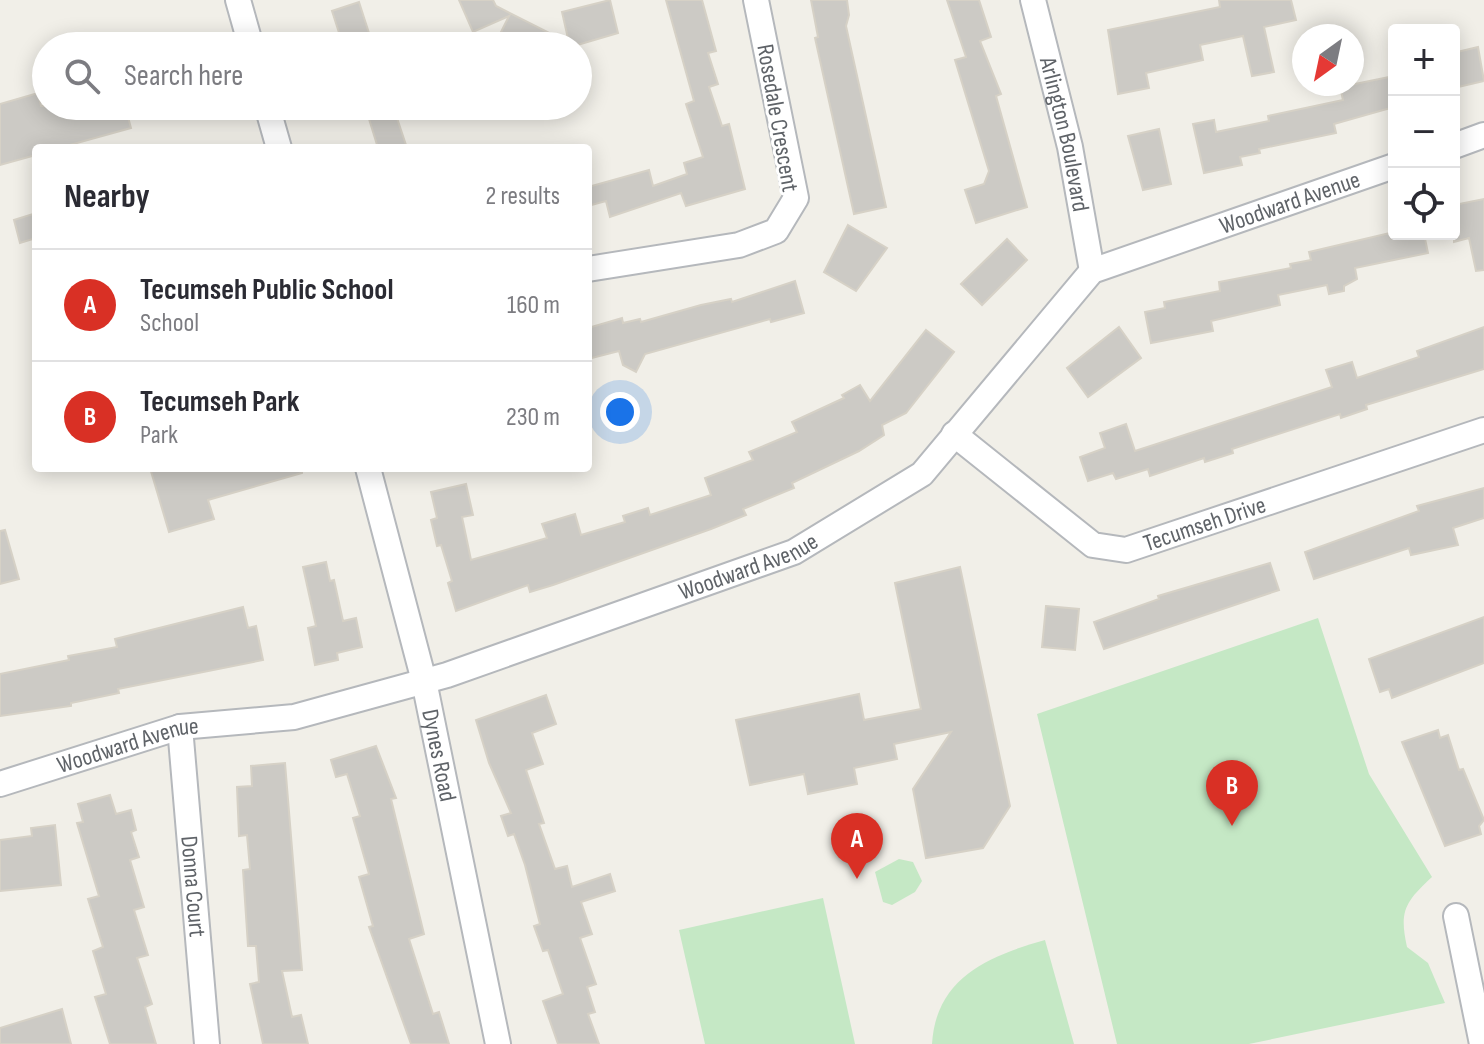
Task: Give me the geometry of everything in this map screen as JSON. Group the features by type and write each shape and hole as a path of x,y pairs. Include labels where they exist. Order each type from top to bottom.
{"street":[{"path":"238,0 247,32"},
{"name":"Rosedale Crescent","path":"592,268 739,245 776,231 796,198 756,0"},
{"name":"Arlington Boulevard","path":"1040,2 1092,271"},
{"path":"271,120 278,144"},
{"path":"1460,144 1484,135"},
{"name":"Woodward Avenue","path":"0,784 180,727 294,717 424,681 794,552 922,474 1092,271 1388,168"},
{"name":"Tecumseh Drive","path":"954,434 1093,545 1126,550 1484,430"},
{"name":"Dynes Road","path":"369,472 424,681 498,1044"},
{"name":"Donna Court","path":"180,727 207,1044"},
{"path":"1456,916 1482,1044"}],"green space":[{"path":"1318,618 1369,774 1432,877 1406,908 1405,935 1407,947 1428,963 1445,1003 1249,1044 1117,1044 1037,714"},
{"path":"899,859 913,862 922,881 915,892 892,905 883,902 875,872"},
{"path":"823,898 855,1044 705,1044 679,930"},
{"path":"1045,940 1074,1044 932,1044 943,1002 969,973 1004,954"}],"building":[{"path":"459,0 493,0 496,6 547,32 501,32 509,16 473,32"},
{"path":"610,0 618,33 592,41 592,32 567,32 562,12"},
{"path":"666,0 702,0 716,51 708,53 718,84 709,87 722,126 729,124 745,189 686,206 681,193 610,217 606,201 592,205 592,186 649,170 653,186 687,174 684,163 703,157 686,104 694,101"},
{"path":"811,0 847,0 849,15 846,26 886,207 854,214 815,38 818,37"},
{"path":"947,0 979,0 991,37 980,41 1001,94 996,96 1027,207 976,223 965,190 984,184 989,171 955,60 966,57"},
{"path":"1219,0 1291,0 1296,20 1264,27 1274,72 1252,76 1243,36 1200,45 1203,60 1146,73 1149,88 1118,94 1108,30 1220,7"},
{"path":"359,2 369,32 339,32 332,11"},
{"path":"1478,47 1484,81 1460,87 1460,51"},
{"path":"1388,77 1388,109 1334,124 1336,133 1259,149 1260,153 1240,157 1242,165 1204,173 1193,124 1214,120 1216,132 1269,121 1268,116 1343,100 1342,96 1364,96 1364,82"},
{"path":"32,95 32,120 129,120 131,128 73,144 32,144 32,156 0,165 0,104"},
{"path":"369,120 398,120 406,144 377,144"},
{"path":"1159,129 1171,184 1143,190 1128,136"},
{"path":"1484,199 1484,270 1476,271 1469,238 1454,242 1460,240 1460,204"},
{"path":"32,214 32,239 20,243 14,220"},
{"path":"848,225 887,248 856,291 824,272"},
{"path":"1388,233 1388,240 1425,240 1428,253 1355,268 1357,279 1344,286 1344,291 1329,294 1327,285 1278,295 1280,305 1211,321 1213,331 1151,343 1145,312 1165,308 1164,302 1220,291 1219,282 1291,268 1290,264 1311,260 1309,252"},
{"path":"1007,239 1027,260 982,305 961,284"},
{"path":"795,281 804,313 771,322 770,319 645,354 636,372 623,365 619,351 592,358 592,327 622,318 623,323 640,319 641,322 701,305 731,299 732,302"},
{"path":"1119,327 1141,358 1088,397 1067,368"},
{"path":"1484,327 1484,369 1366,405 1367,409 1341,418 1340,414 1232,449 1233,453 1205,462 1204,458 1150,476 1148,469 1116,479 1113,473 1088,481 1080,457 1105,448 1100,433 1126,424 1135,451 1332,387 1326,370 1352,362 1357,378 1419,357 1417,351"},
{"path":"926,330 954,352 906,413 882,425 884,435 859,451 792,483 794,488 743,509 746,515 711,529 553,585 530,592 528,585 456,611 448,583 452,581 441,545 437,546 431,520 437,518 431,492 466,484 473,515 462,517 471,560 547,538 542,524 575,514 581,535 625,522 623,516 648,508 650,515 711,495 705,478 753,460 749,452 797,432 792,422 844,398 842,395 860,385 870,401"},
{"path":"151,472 302,472 208,500 214,519 169,532"},
{"path":"1484,488 1484,518 1453,528 1458,545 1411,555 1409,548 1314,579 1305,552 1419,511 1417,506"},
{"path":"5,530 19,579 0,584 0,531"},
{"path":"326,562 330,581 334,580 343,621 356,618 362,647 337,653 338,660 315,665 308,628 316,626 303,567"},
{"path":"1270,563 1279,590 1104,649 1094,622 1159,599 1158,596"},
{"path":"960,567 1010,806 983,848 926,858 913,789 951,732 894,744 897,759 854,768 857,784 808,794 804,774 750,785 736,720 859,694 864,720 921,709 895,583"},
{"path":"1046,606 1079,609 1075,650 1042,647"},
{"path":"243,607 248,628 256,626 263,660 118,689 119,693 71,703 71,706 0,716 0,674 117,647 115,639"},
{"path":"1484,617 1484,663 1392,698 1389,689 1380,692 1369,659"},
{"path":"546,695 556,724 532,733 543,764 526,770 544,823 539,824 555,869 567,866 572,887 610,874 615,891 581,902 592,934 580,938 596,984 587,987 595,1012 588,1014 599,1044 558,1044 543,1001 563,994 548,950 543,951 534,926 540,924 525,865 514,834 508,836 501,816 511,813 489,763 476,720"},
{"path":"1438,730 1440,738 1448,735 1459,770 1463,769 1484,820 1479,826 1481,834 1445,846 1402,742"},
{"path":"376,746 396,798 391,799 424,934 409,939 433,1014 439,1012 449,1044 411,1044 369,927 373,926 359,877 369,874 353,818 360,816 347,774 336,777 331,760"},
{"path":"285,763 302,970 282,971 292,1017 301,1015 308,1044 263,1044 250,984 259,982 256,946 248,946 243,870 250,869 247,835 239,836 237,787 252,786 251,766"},
{"path":"110,795 116,814 131,810 136,830 131,832 139,857 130,860 144,907 134,910 148,955 137,958 152,1004 145,1007 156,1044 110,1044 95,997 106,994 93,951 103,947 88,899 99,896 77,823 83,822 78,804"},
{"path":"55,825 61,885 0,891 0,840 32,836 31,828"},
{"path":"62,1009 71,1044 0,1044 0,1028"}],"place":[{"name":"Tecumseh Park","path":"1232,826"},
{"name":"Tecumseh Public School","path":"857,879"}]}
